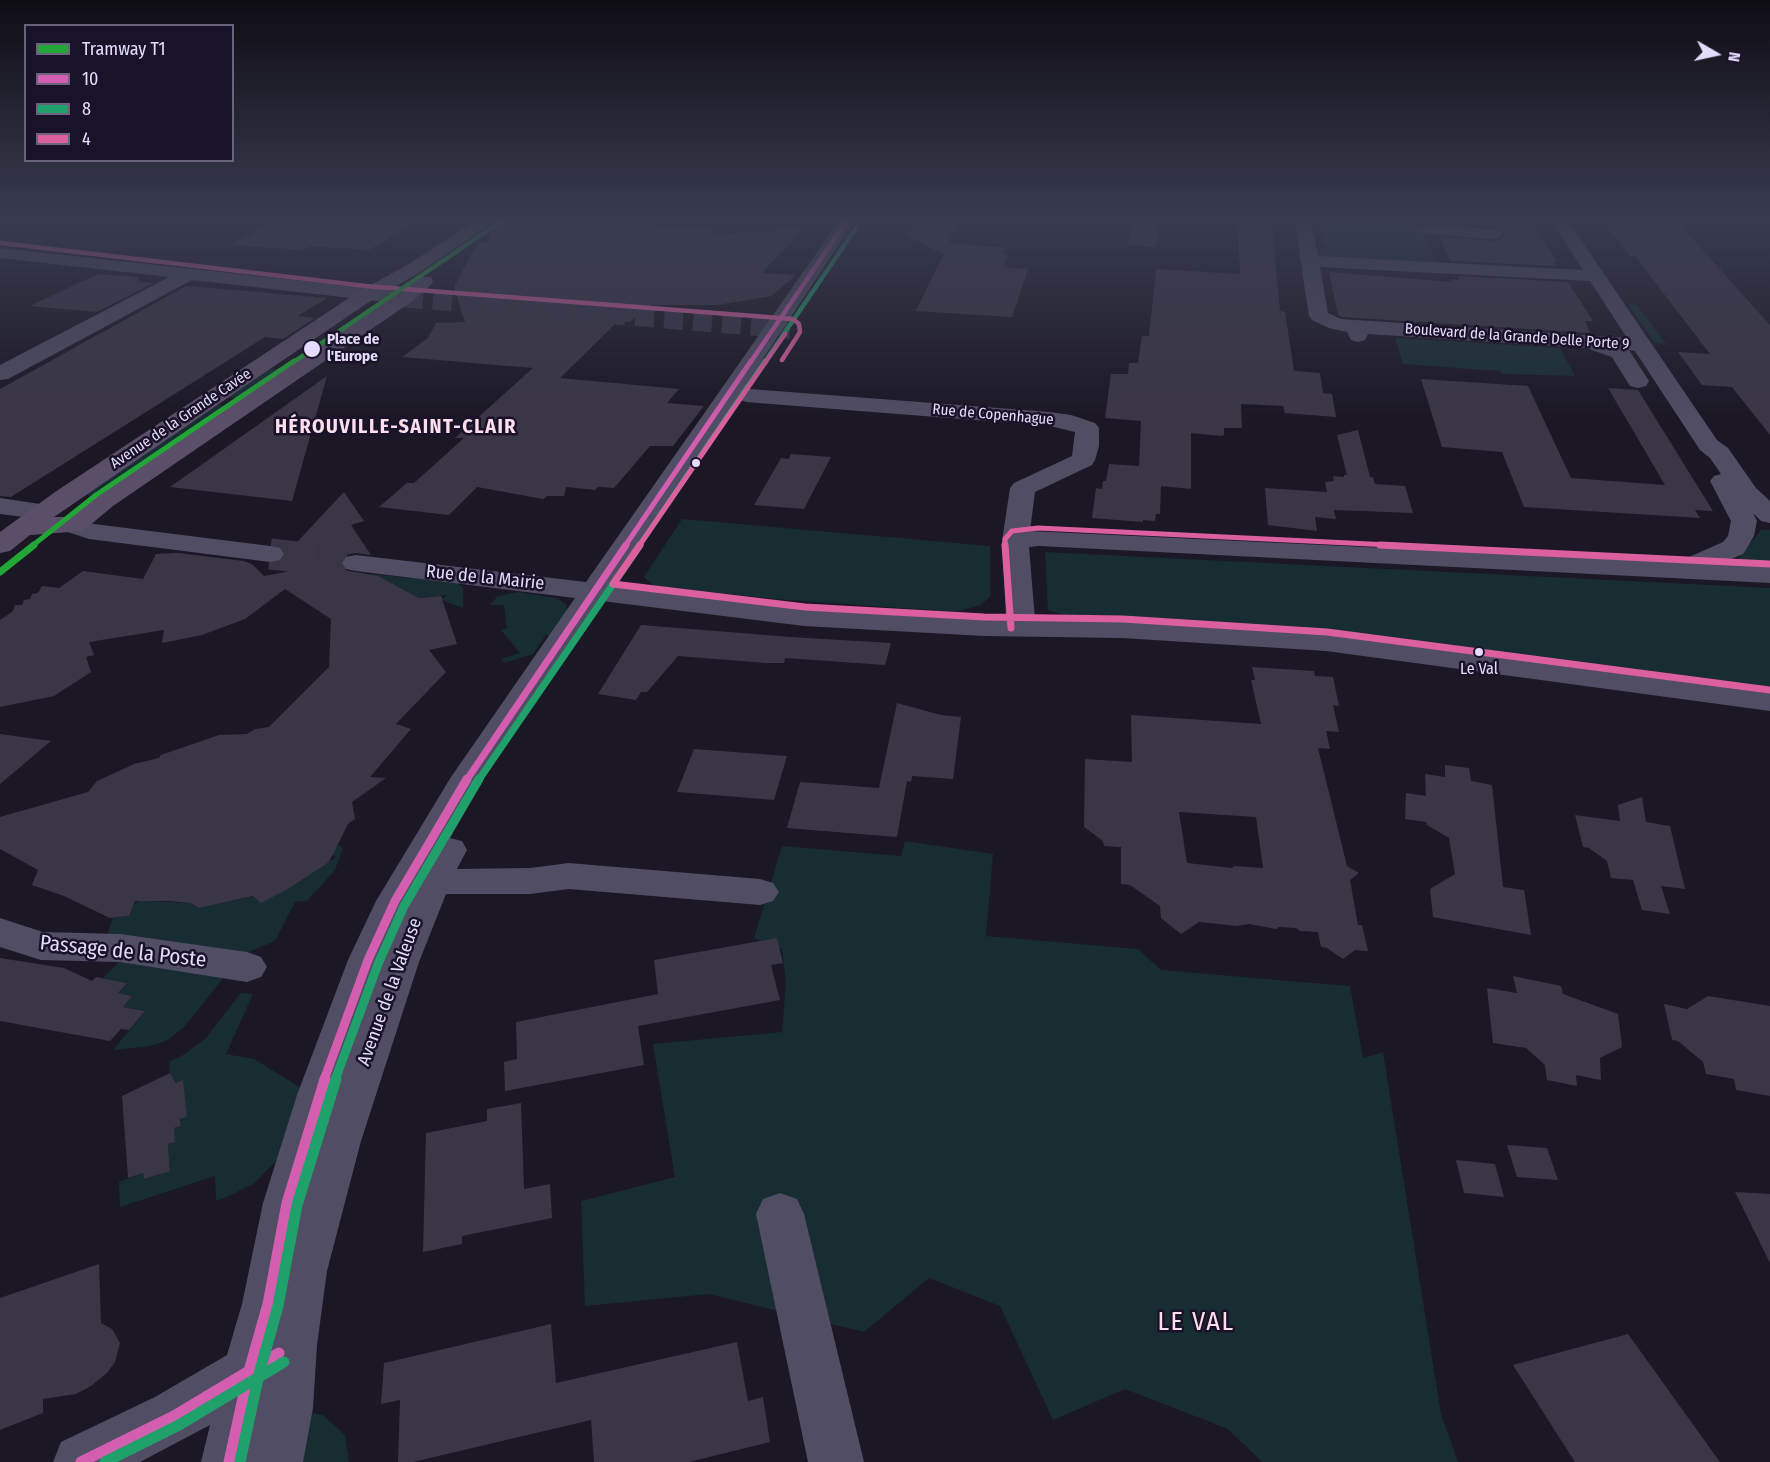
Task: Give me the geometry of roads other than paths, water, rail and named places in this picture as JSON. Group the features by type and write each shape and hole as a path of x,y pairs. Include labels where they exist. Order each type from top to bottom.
{"main road":[{"name":"Avenue de la Grande Cavée","path":"10,524 64,497 382,286"},
{"name":"Avenue de la Grande Cavée","path":"74,525 123,488 404,298 417,286"},
{"path":"10,524 74,525"}],"street":[{"path":"0,374 166,286"},
{"path":"287,286 365,296 404,298"},
{"name":"Avenue de la Valeuse","path":"270,1358 268,1304 287,1203 321,1088 368,960 395,901 421,879 468,777 605,593 811,286"},
{"name":"Boulevard de la Grande Delle Porte 9","path":"1314,286 1319,316 1358,332 1642,345"},
{"path":"1581,286 1588,298"},
{"path":"1604,286 1711,449 1719,453 1747,493 1770,515"},
{"path":"1604,325 1615,343"},
{"path":"1588,341 1620,353 1638,381"},
{"name":"Rue de Copenhague","path":"740,392 1050,420 1077,423 1087,428 1087,446 1083,460 1023,489 1015,541"},
{"path":"1683,570 1733,548 1741,536 1744,521 1726,485 1704,452 1711,449"},
{"path":"74,525 103,533 270,554"},
{"path":"1021,627 1015,541 1039,538 1770,574"},
{"name":"Rue de la Mairie","path":"356,563 804,617 1021,627 1122,629 1326,642 1770,701"},
{"path":"421,879 530,881 569,876 760,892"},
{"name":"Passage de la Poste","path":"0,932 40,946 120,948 247,967"},
{"path":"780,1214 836,1462"},
{"path":"81,1462 174,1416 270,1358"},
{"path":"229,1462 270,1358"},
{"path":"270,1358 286,1408 275,1462"}],"tunnel":[{"path":"404,298 790,329"},
{"path":"270,554 356,563"}],"tram line":[{"name":"T1","path":"0,572 96,495 405,286"}],"place":[{"name":"Place de l'Europe","path":"312,349"},
{"name":"Le Val","path":"1479,652"}],"district":[{"name":"HÉROUVILLE-SAINT-CLAIR","path":"396,427"},
{"name":"LE VAL","path":"1196,1323"}]}
